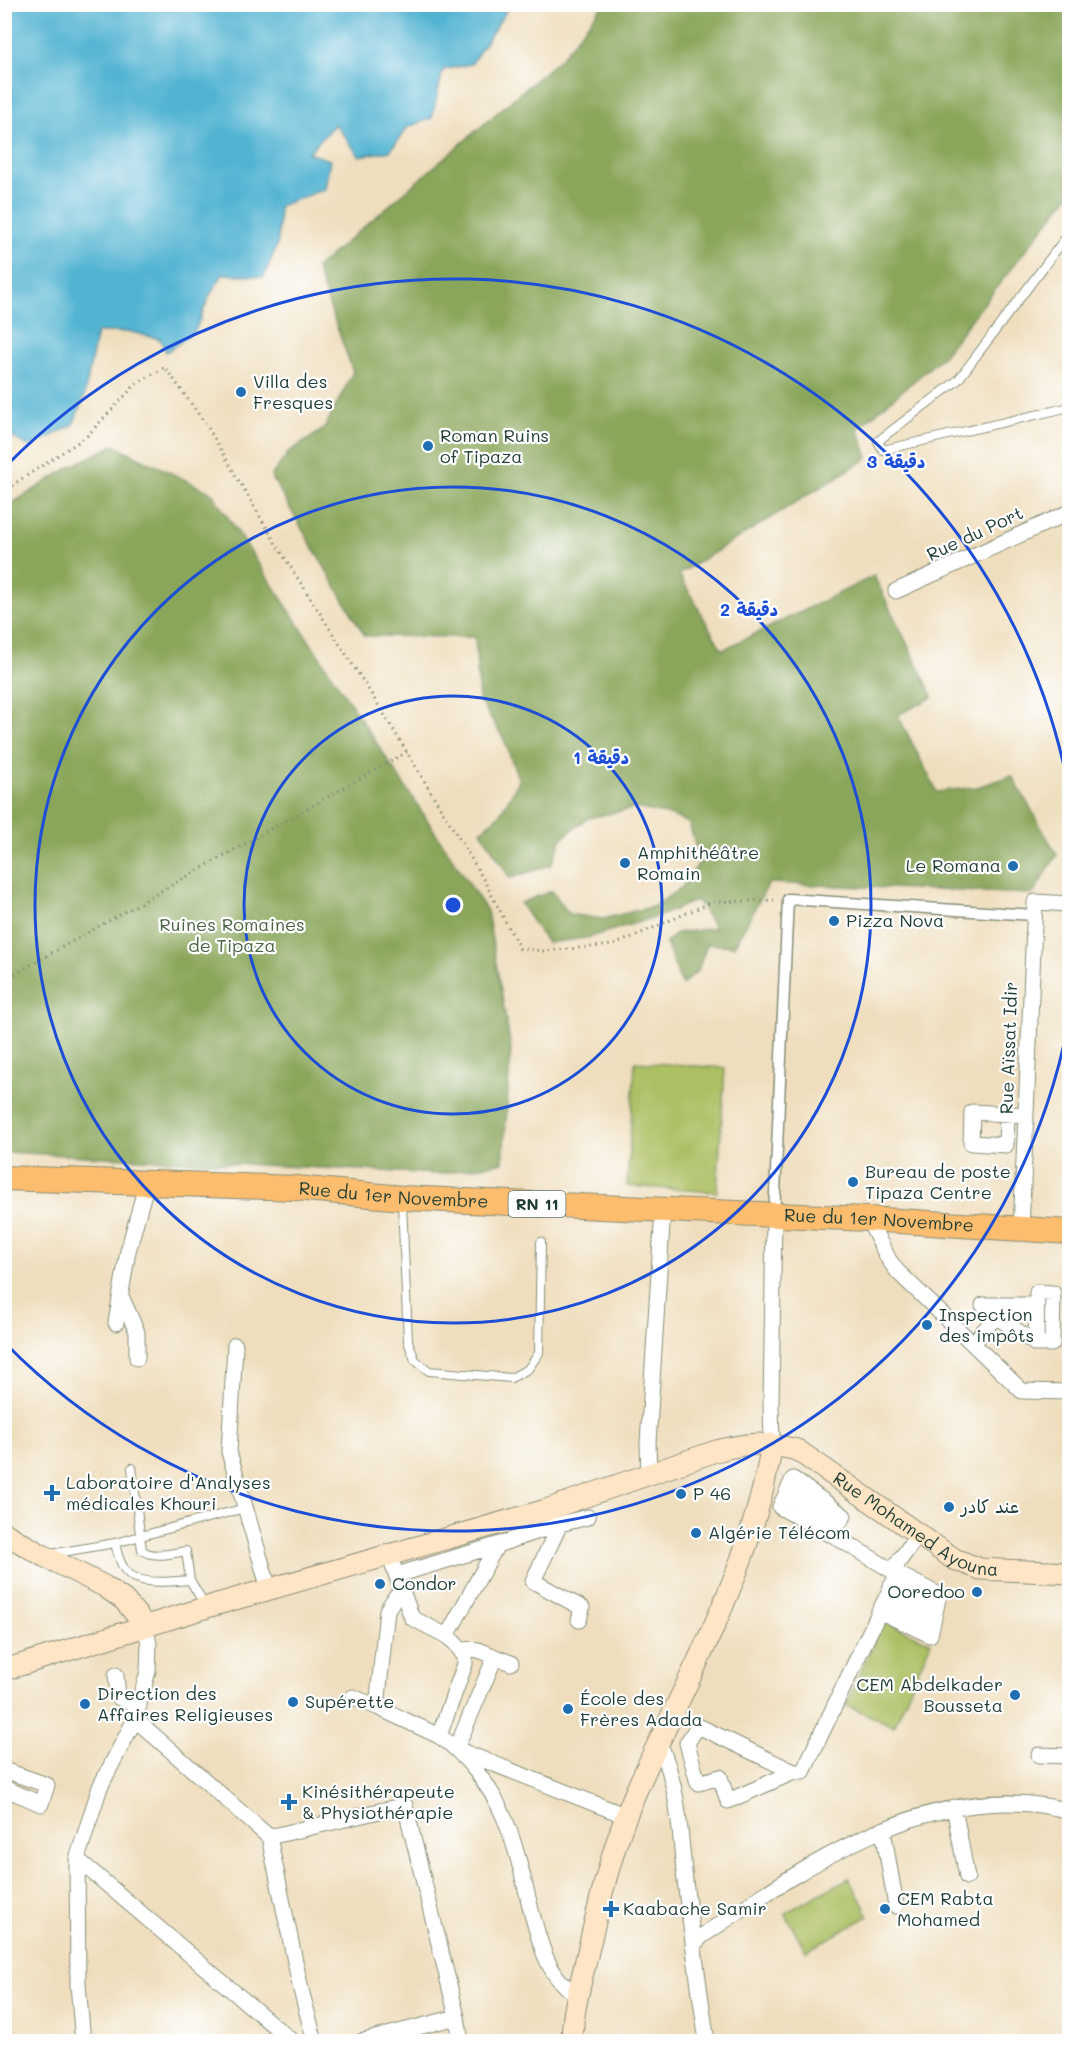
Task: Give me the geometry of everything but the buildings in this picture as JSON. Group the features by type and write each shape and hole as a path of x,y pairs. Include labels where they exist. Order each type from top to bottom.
{"main road":[{"name":"Rue du 1er Novembre","path":"4,1178 296,1188 402,1198 868,1219 1070,1232"},
{"name":"Rue Mohamed Ayouna","path":"4,1670 145,1625 546,1510 744,1444 772,1444 797,1450 917,1536 954,1559 980,1569 1070,1573"},
{"path":"572,2042 578,1994 604,1880 626,1816 658,1741 684,1692 741,1562 762,1496 772,1444"},
{"path":"4,1533 42,1555 105,1586 124,1600 145,1625"}],"street":[{"name":"Rue du Port","path":"896,591 1070,512"},
{"path":"772,1444 774,1216 788,899 1034,915 1035,902 1070,904"},
{"name":"Rue Aïssat Idir","path":"1021,1230 1034,915"},
{"path":"1007,1114 1026,1115"},
{"path":"116,1323 128,1251 147,1182"},
{"path":"649,1476 648,1443 663,1210"},
{"path":"868,1219 889,1260 898,1272 1022,1391 1070,1392"},
{"path":"1000,1311 1036,1344 1052,1344 1053,1293 1036,1292 1036,1344"},
{"path":"121,1296 137,1332 137,1358"},
{"path":"973,1344 1000,1311 1036,1305"},
{"path":"235,1345 229,1452 269,1589"},
{"path":"787,1492 829,1519 836,1538 888,1592 930,1635 934,1615 888,1592"},
{"path":"397,1575 588,1517"},
{"path":"560,1524 533,1581 582,1608 579,1620"},
{"path":"794,1772 698,1726 687,1743 698,1783 720,1777 728,1801 794,1772 803,1772 888,1592 897,1564 917,1536"},
{"path":"447,1636 497,1545"},
{"path":"389,1555 412,1618 447,1636 462,1651 465,1664 439,1736"},
{"path":"377,1707 387,1611 396,1596 402,1593"},
{"path":"83,2042 78,1984 77,1859 100,1787 137,1712 148,1671 149,1644 145,1625"},
{"path":"462,1651 475,1648 511,1662"},
{"path":"456,1749 495,1657"},
{"path":"116,1675 118,1697 137,1712 269,1837 301,1990 315,2042"},
{"path":"353,1697 439,1736 456,1749 489,1790 504,1818 542,1949 558,1979 565,1987 578,1994"},
{"path":"658,1741 668,1760 681,1836 707,2042"},
{"path":"456,1749 626,1816"},
{"path":"1039,1755 1070,1756"},
{"path":"4,1770 46,1785 42,1804 4,1788"},
{"path":"693,1945 702,1936 775,1887 831,1855 919,1816 954,1807 1008,1803 1070,1811"},
{"path":"269,1837 405,1805 457,2017 461,2042"},
{"path":"954,1807 967,1877"},
{"path":"883,1830 896,1906"},
{"path":"77,1859 293,2042"},
{"path":"360,2042 457,2017"}],"lane":[{"path":"1070,232 958,380 878,441 883,450 1070,407"},
{"path":"402,1198 408,1341 415,1360 429,1371 511,1378 528,1369 539,1353 541,1242"},
{"path":"132,1468 141,1536 140,1546 147,1554 153,1555 186,1551 190,1580 201,1597 204,1608"},
{"path":"42,1555 141,1536 245,1508"},
{"path":"115,1542 120,1562 130,1576 150,1581 190,1580"}],"path":[{"path":"4,495 14,484 86,437 136,384 165,367 207,426 276,544 407,752 480,873 520,949 544,951 614,945 712,902 788,899"},
{"path":"4,980 407,752"}],"green space":[{"path":"603,5 1069,5 1069,195 942,357 858,428 868,458 679,574 722,650 874,576 933,697 898,715 937,792 977,787 1012,776 1057,855 1033,894 769,883 734,946 707,944 698,970 682,985 666,943 676,933 715,928 697,900 662,915 586,938 547,943 520,903 552,891 569,914 602,919 655,906 682,887 700,862 689,823 670,815 636,808 588,818 562,838 551,865 510,878 481,831 500,814 519,781 504,739 479,699 475,637 365,636 271,476 289,452 324,429 353,372 316,268 560,59"},
{"name":"Ruines Romaines de Tipaza","path":"114,445 212,493 487,911 511,1048 503,1162 440,1174 5,1152 5,514 8,506 70,467"},
{"path":"635,1062 725,1068 717,1192 627,1186"},
{"path":"883,1621 931,1642 894,1726 846,1705"},
{"path":"849,1878 869,1916 806,1951 785,1913"}],"water":[{"path":"5,4 507,5 505,13 471,64 443,70 432,118 408,127 390,151 359,156 335,124 308,153 330,160 325,189 279,206 278,242 264,277 223,274 210,295 195,331 166,352 160,339 131,332 97,332 84,397 73,425 30,447 5,433"}],"place":[{"name":"Villa des Fresques","path":"241,392"},
{"name":"Roman Ruins of Tipaza","path":"428,446"},
{"name":"Amphithéâtre Romain","path":"625,863"},
{"name":"Le Romana","path":"1013,866"},
{"name":"Pizza Nova","path":"834,921"},
{"name":"Bureau de poste Tipaza Centre","path":"853,1182"},
{"name":"Inspection des impôts","path":"927,1325"},
{"name":"Laboratoire d'Analyses médicales Khouri","path":"52,1493"},
{"name":"P 46","path":"681,1494"},
{"name":"عند كادر","path":"949,1507"},
{"name":"Algérie Télécom","path":"696,1533"},
{"name":"Condor","path":"380,1584"},
{"name":"Ooredoo","path":"977,1592"},
{"name":"CEM Abdelkader Bousseta","path":"1015,1695"},
{"name":"Supérette","path":"293,1702"},
{"name":"Direction des Affaires Religieuses","path":"85,1704"},
{"name":"École des Frères Adada","path":"568,1709"},
{"name":"Kinésithérapeute & Physiothérapie","path":"289,1802"},
{"name":"Kaabache Samir","path":"611,1909"},
{"name":"CEM Rabta Mohamed","path":"885,1909"}]}
